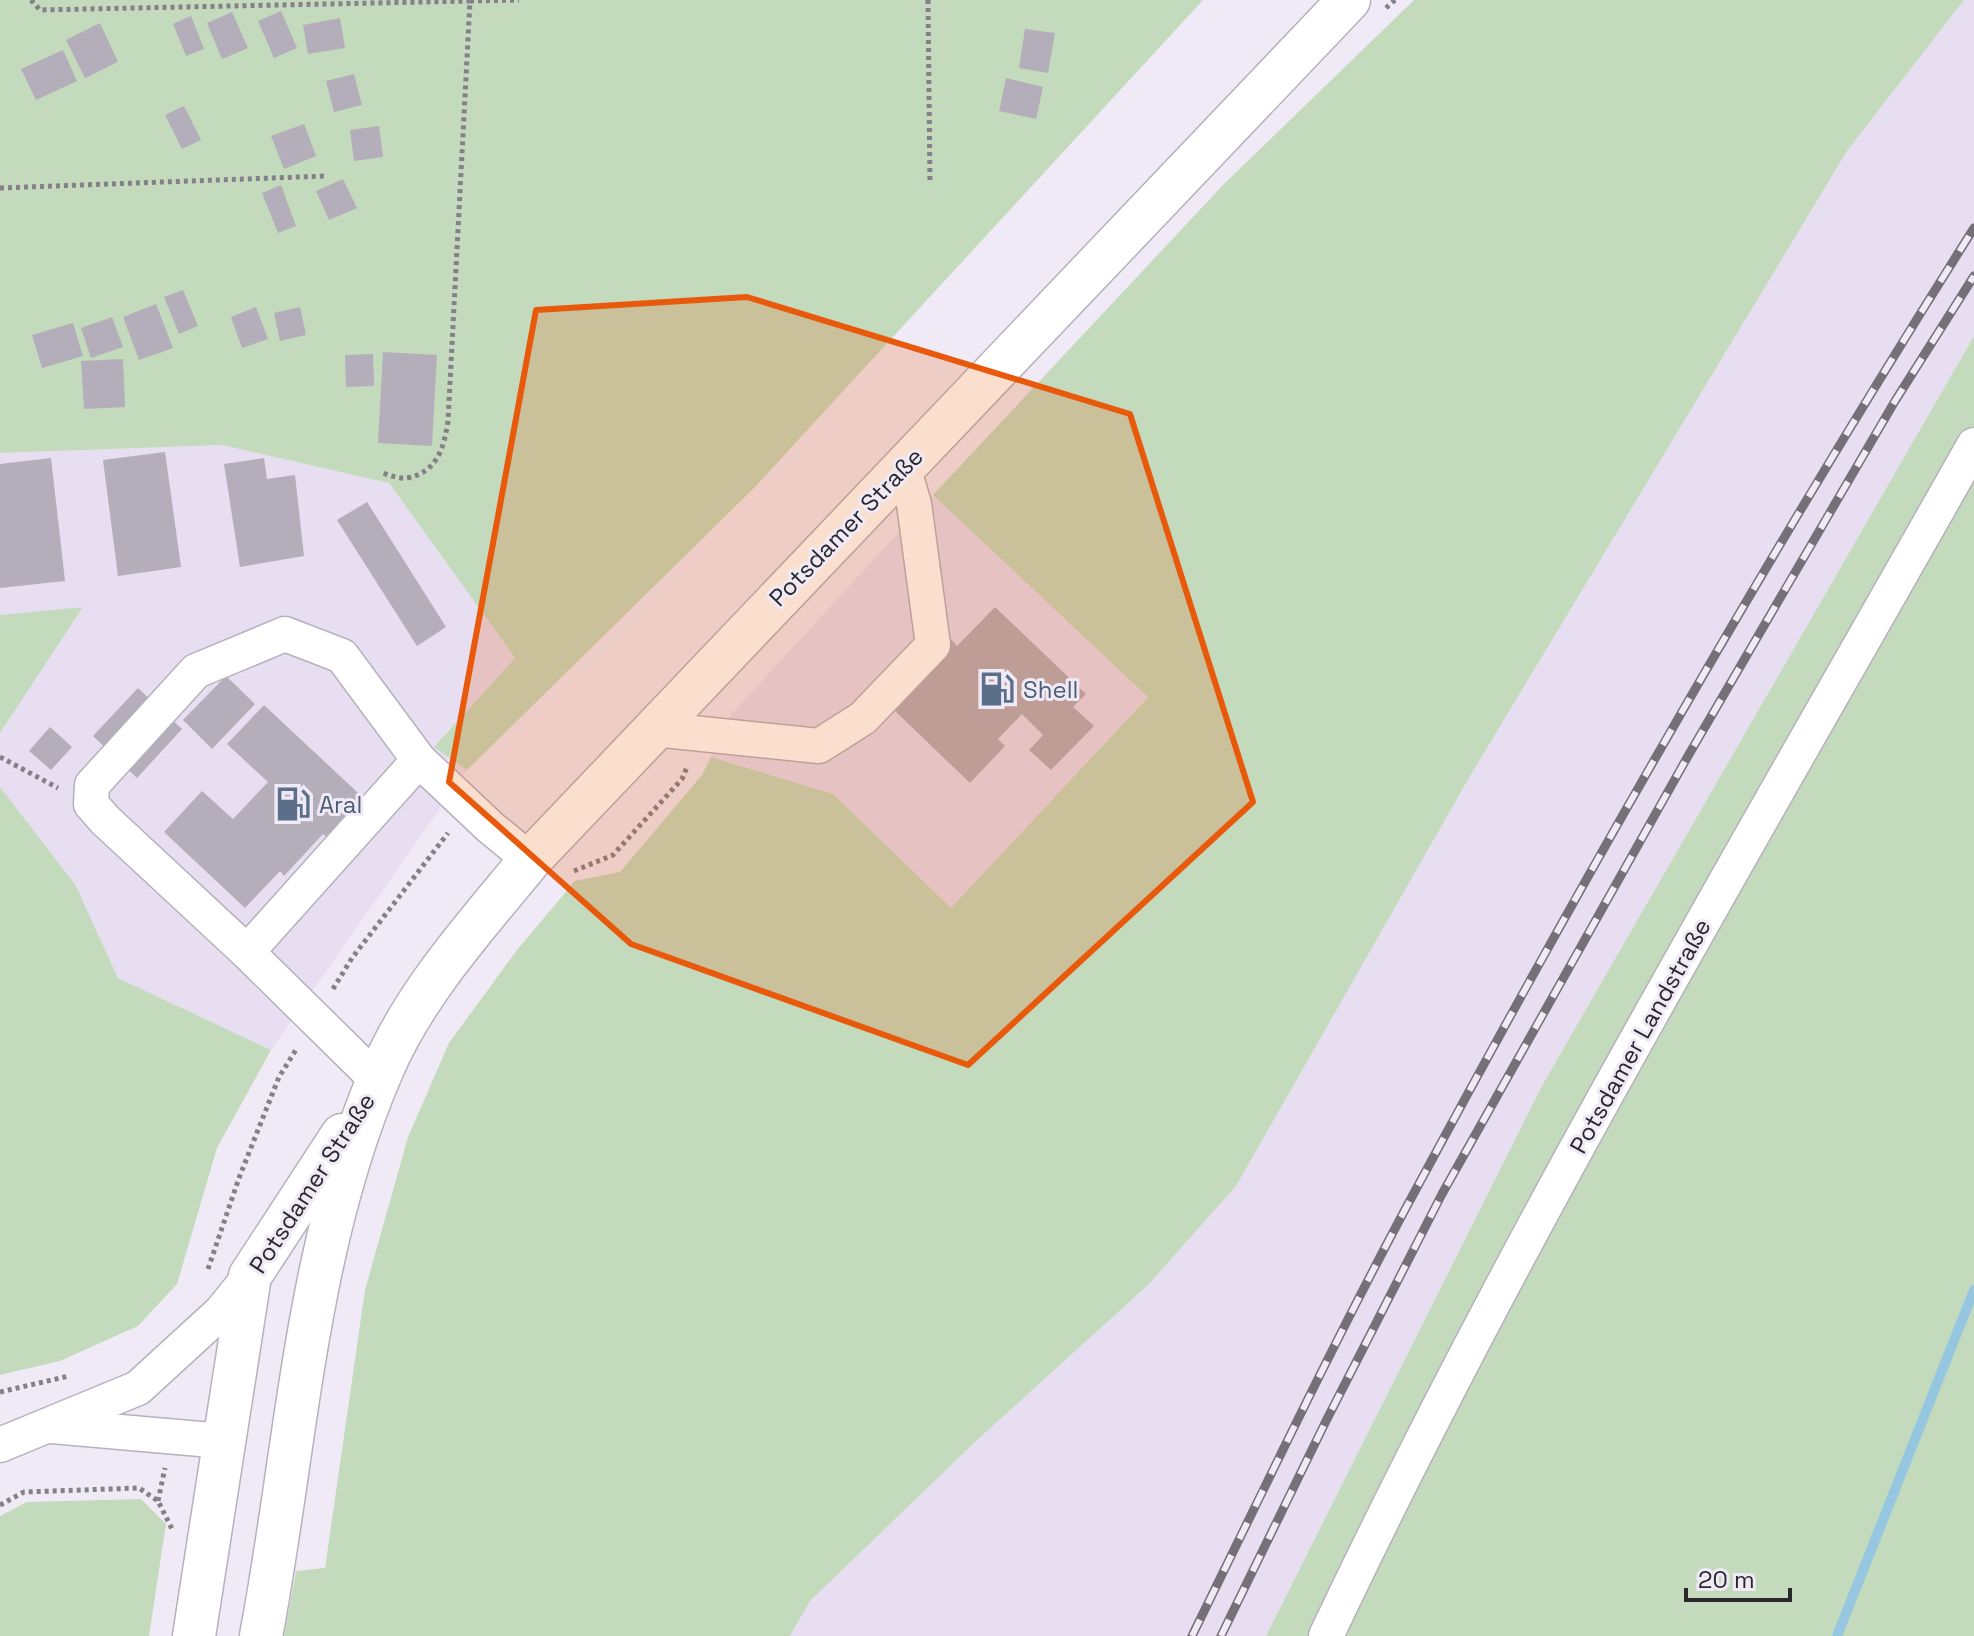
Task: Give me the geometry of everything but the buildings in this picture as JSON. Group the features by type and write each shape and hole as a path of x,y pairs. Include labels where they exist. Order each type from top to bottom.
{"main road":[{"name":"Potsdamer Straße","path":"194,1636 250,1276 378,1081 415,1010 452,955 548,867 654,729 1349,0"},
{"name":"Potsdamer Straße","path":"261,1636 331,1218 378,1081"},
{"path":"223,1441 291,1449"}],"street":[{"name":"Potsdamer Landstraße","path":"1326,1636 1376,1530 1526,1237 1974,445"},
{"path":"654,729 819,746 863,718 933,645 914,504 903,467"},
{"path":"378,1081 247,952 105,820 91,804 92,785 196,671 285,634 342,656 388,714 419,760 468,807 548,867"},
{"path":"247,952 419,760"},
{"path":"0,1445 138,1388 221,1312 250,1276"},
{"path":"42,1426 223,1441"}],"path":[{"path":"31,0 40,10 519,0"},
{"path":"928,0 930,184"},
{"path":"382,473 405,479 428,468 444,450 470,1"},
{"path":"0,188 326,176"},
{"path":"548,867 613,855 682,779 702,735"},
{"path":"0,757 91,804"},
{"path":"203,1279 279,1077 352,958 468,807"},
{"path":"0,1505 24,1492 139,1488 158,1501 175,1533"}],"highlighted area":[{"path":"747,297 1130,414 1253,802 968,1065 631,944 449,782 536,310"}],"shaded area":[{"path":"1964,0 1974,0 1974,336 1543,1084 1266,1636 790,1636 810,1601 974,1443 1148,1285 1236,1186 1470,776 1847,151"},
{"path":"223,445 389,483 515,658 435,746 467,770 271,1050 118,978 75,884 0,787 0,733 83,607 0,615 0,453"},
{"path":"933,495 1148,696 951,909 833,794 711,757 726,720"}],"green space":[{"path":"0,0 1203,0 754,488 467,770 434,747 515,658 389,483 222,445 0,453"},
{"path":"1414,0 1964,0 1847,151 1470,776 1236,1186 1148,1285 974,1443 810,1601 790,1636 284,1636 296,1571 325,1568 365,1290 408,1137 449,1043 517,950 575,881 620,872 702,775 711,757 833,794 951,908 1148,697 933,495 1223,185"},
{"path":"1974,336 1974,1636 1266,1636 1543,1084"},
{"path":"83,607 0,733 0,615"},
{"path":"0,787 75,884 118,978 271,1050 217,1148 177,1284 138,1326 60,1361 0,1375"},
{"path":"141,1499 166,1524 149,1636 0,1636 0,1516 27,1502"}],"waterway":[{"path":"1837,1636 1974,1290"}],"railway":[{"path":"1192,1636 1362,1293 1553,939 1759,580 1974,228"},
{"path":"1221,1636 1442,1194 1688,756 1895,401 1974,276"}],"place":[{"name":"Shell","path":"997,689"},
{"name":"Aral","path":"293,804"}]}
